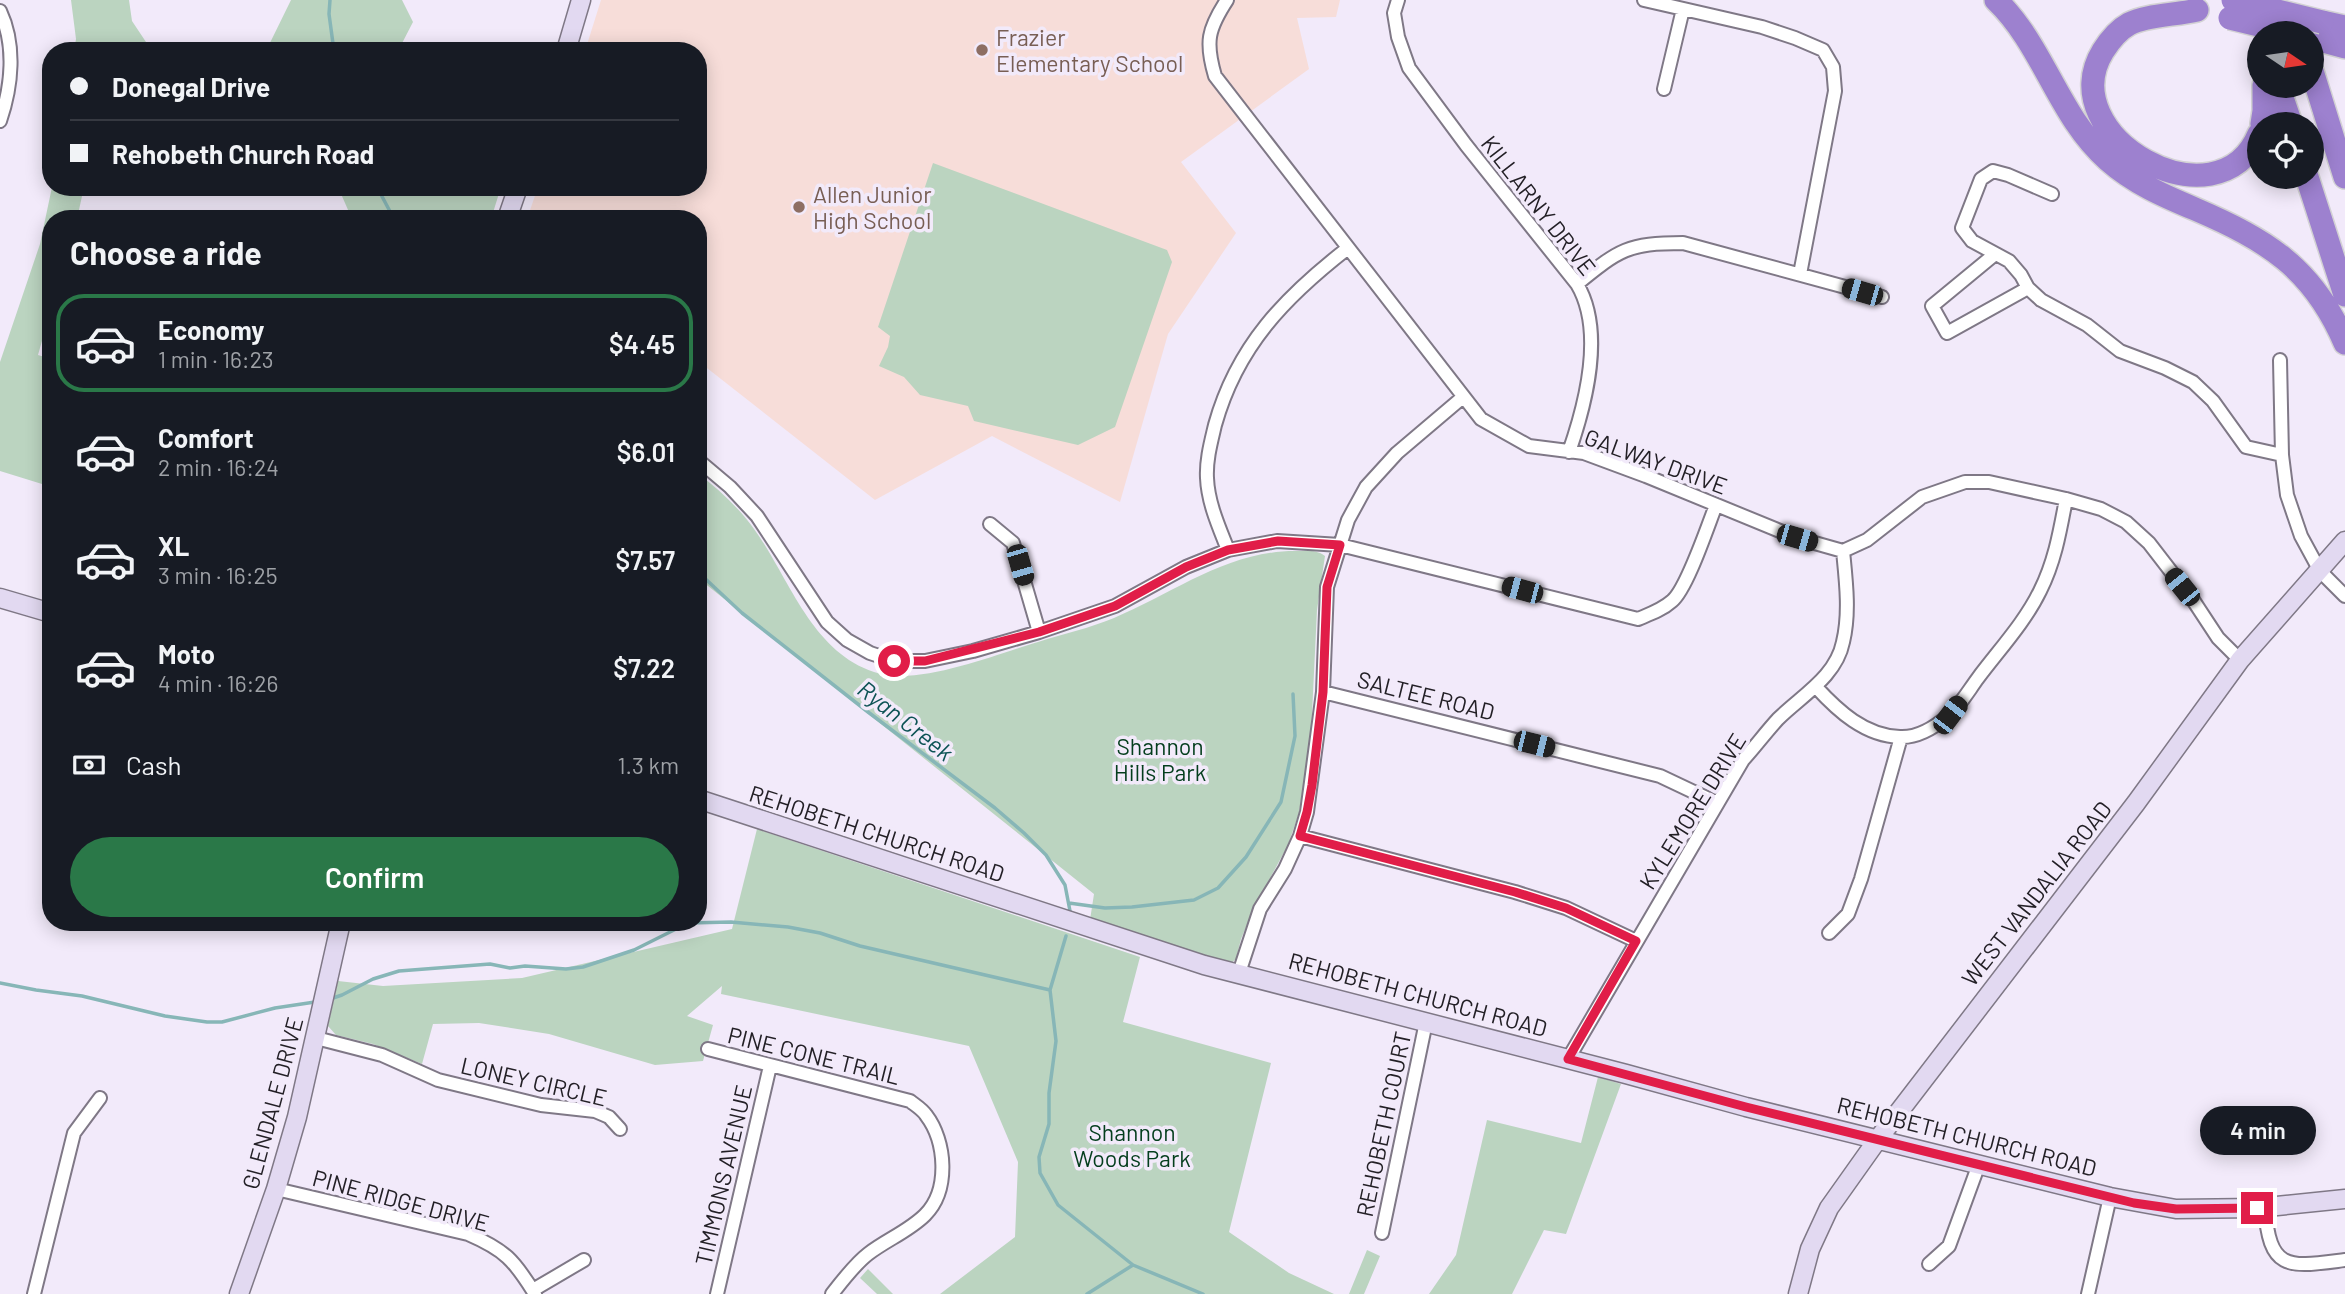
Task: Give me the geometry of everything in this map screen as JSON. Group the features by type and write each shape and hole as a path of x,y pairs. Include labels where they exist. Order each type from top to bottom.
{"highway":[{"path":"1996,0 2018,24 2076,124 2108,161 2145,187 2233,226 2285,258 2304,276 2325,303 2345,343"},
{"path":"2154,0 2197,10"},
{"path":"2251,0 2258,21"},
{"path":"2289,0 2296,21"},
{"path":"2231,9 2261,21"},
{"path":"2247,154 2229,168 2200,176 2179,174 2159,168 2115,137 2101,119 2094,103 2092,85 2097,60 2111,39 2129,24 2157,16 2174,16 2197,10 2231,9 2330,35"},
{"path":"2322,98 2339,146 2345,177"},
{"path":"2311,189 2345,295"}],"street":[{"path":"568,42 581,0"},
{"name":"GALWAY DRIVE","path":"1227,0 1213,22 1208,52 1215,76 1481,419 1530,446 1584,453 1797,538 1843,551"},
{"name":"KILLARNY DRIVE","path":"1398,0 1394,13 1398,37 1409,68 1586,300 1592,330 1587,384 1578,427 1569,452"},
{"path":"1644,0 1762,27 1795,38 1823,50 1833,67 1835,91 1800,274"},
{"path":"1664,89 1683,9"},
{"path":"0,11 10,47 10,80 0,121"},
{"path":"2052,194 2008,174 1993,171 1981,179 1962,228 1972,240 2009,261 2028,288 2041,300 2087,325 2120,351 2193,382 2213,401 2246,447 2282,456"},
{"path":"1577,285 1614,255 1632,247 1651,243 1683,243 1882,297"},
{"path":"1228,550 1211,506 1207,478 1208,450 1221,404 1248,350 1276,312 1310,277 1348,248"},
{"path":"1996,254 1932,306 1947,334 2028,288"},
{"path":"2280,360 2282,456 2287,495 2301,536 2320,571 2345,596"},
{"path":"1238,973 1260,909 1285,869 1300,836 1307,812 1323,692 1327,587 1348,520 1366,487 1397,453 1463,397"},
{"path":"707,468 757,516 827,622 847,640 870,653 894,661 925,661 1039,632 1115,606 1186,567 1228,550 1278,541 1340,545 1638,619 1675,599 1694,561 1716,505"},
{"path":"1843,551 1867,540 1922,497 1965,482 1989,482 2066,499 2101,509 2126,522 2149,543 2193,600 2218,638 2240,660"},
{"path":"1816,687 1832,705 1873,732 1900,737 1929,731 1950,715 2017,627 2039,593 2055,554 2066,499"},
{"path":"990,524 1013,543 1039,632"},
{"name":"WEST VANDALIA ROAD","path":"1798,1294 1810,1249 1829,1208 1878,1139 2136,803 2240,660 2345,541"},
{"name":"KYLEMORE DRIVE","path":"1568,1059 1743,760 1779,719 1816,687 1830,670 1843,645 1847,620 1843,551"},
{"path":"0,598 42,610"},
{"name":"SALTEE ROAD","path":"1323,692 1660,776 1717,803"},
{"path":"1829,933 1848,914 1861,879 1900,737"},
{"name":"REHOBETH CHURCH ROAD","path":"707,802 1204,965 1746,1107 2110,1197 2176,1209 2265,1207 2345,1199"},
{"path":"1300,836 1515,892 1566,908 1636,941"},
{"name":"GLENDALE DRIVE","path":"239,1294 276,1189 297,1117 339,931"},
{"name":"REHOBETH COURT","path":"1382,1233 1426,1022"},
{"name":"LONEY CIRCLE","path":"316,1038 382,1055 438,1080 541,1105 594,1111 609,1117 620,1129"},
{"name":"PINE CONE TRAIL","path":"708,1049 909,1101 926,1114 937,1136 942,1155 938,1194 926,1214 866,1255 832,1294"},
{"name":"TIMMONS AVENUE","path":"717,1294 770,1066"},
{"path":"34,1294 74,1133 100,1098"},
{"path":"1929,1265 1949,1245 1979,1164"},
{"name":"PINE RIDGE DRIVE","path":"276,1189 468,1234 494,1246 511,1259 534,1292"},
{"path":"2088,1294 2110,1197"},
{"path":"2265,1207 2268,1239 2274,1251 2284,1260 2308,1265 2345,1259"},
{"path":"534,1292 584,1260"}],"shaded area":[{"path":"601,0 1340,0 1336,17 1297,18 1309,69 1181,162 1236,233 1168,334 1120,502 992,436 875,500 707,368 707,210 530,210 535,196 707,196 707,42 588,42"}],"green space":[{"path":"71,0 129,0 132,21 146,42 76,42"},
{"path":"291,0 402,0 413,22 403,42 270,42"},
{"path":"933,163 1167,250 1172,262 1115,427 1078,445 974,421 968,406 920,395 904,377 879,366 890,336 878,327"},
{"path":"50,196 82,196 79,210 47,210"},
{"path":"342,196 498,196 494,210 348,210"},
{"path":"42,234 42,341 38,355 42,356 42,484 0,471 0,362"},
{"name":"Shannon Hills Park","path":"707,481 748,521 804,611 834,648 852,662 874,672 892,676 933,673 1096,625 1202,575 1246,558 1303,551 1314,551 1325,556 1317,610 1311,735 1299,813 1288,845 1254,908 1236,959 1230,964 1143,939 1090,920 1094,894 707,585"},
{"name":"Shannon Woods Park","path":"757,829 1140,957 1123,1022 1271,1063 1229,1232 1289,1273 1334,1294 940,1294 1015,1237 1018,1162 969,1046 721,994 722,986 687,1016 713,1025 703,1061 655,1065 549,1034 479,1023 433,1024 422,1064 373,1044 336,1035 328,1026 338,981 383,986 522,978 732,929"},
{"path":"1598,1077 1621,1084 1566,1234 1544,1230 1512,1294 1429,1294 1456,1255 1487,1120 1581,1143"},
{"path":"1367,1250 1380,1256 1364,1294 1349,1294"},
{"path":"868,1269 893,1294 877,1294 860,1278"}],"waterway":[{"name":"Ryan Creek","path":"330,0 333,42"},
{"name":"Ryan Creek","path":"382,196 389,210"},
{"name":"Ryan Creek","path":"707,580 742,613 1024,833 1046,855 1065,885 1070,911"},
{"path":"1069,903 1105,908 1132,907 1194,900 1218,888 1246,857 1281,802 1295,736 1293,694"},
{"path":"707,923 788,927 820,933 860,946 1050,990"},
{"path":"330,999 373,979 399,971 490,964 510,968 583,967 634,950 672,931"},
{"name":"Ryan Creek","path":"1066,936 1050,990 1056,1041 1049,1093 1049,1124 1039,1157 1040,1173 1058,1205 1133,1265 1203,1294"},
{"path":"0,983 82,996 165,1016 207,1022 222,1022 275,1008 315,1002"},
{"path":"1087,1294 1133,1265"}],"place":[{"name":"Frazier Elementary School","path":"982,50"},
{"name":"Allen Junior High School","path":"799,207"}],"route":[{"path":"894,661 925,661 973,651 1039,632 1115,606 1186,567 1228,550 1278,541 1340,545 1327,587 1323,692 1316,758 1300,836 1515,892 1566,908 1636,941 1568,1059 1746,1107 2134,1203 2176,1209 2257,1208"}]}
